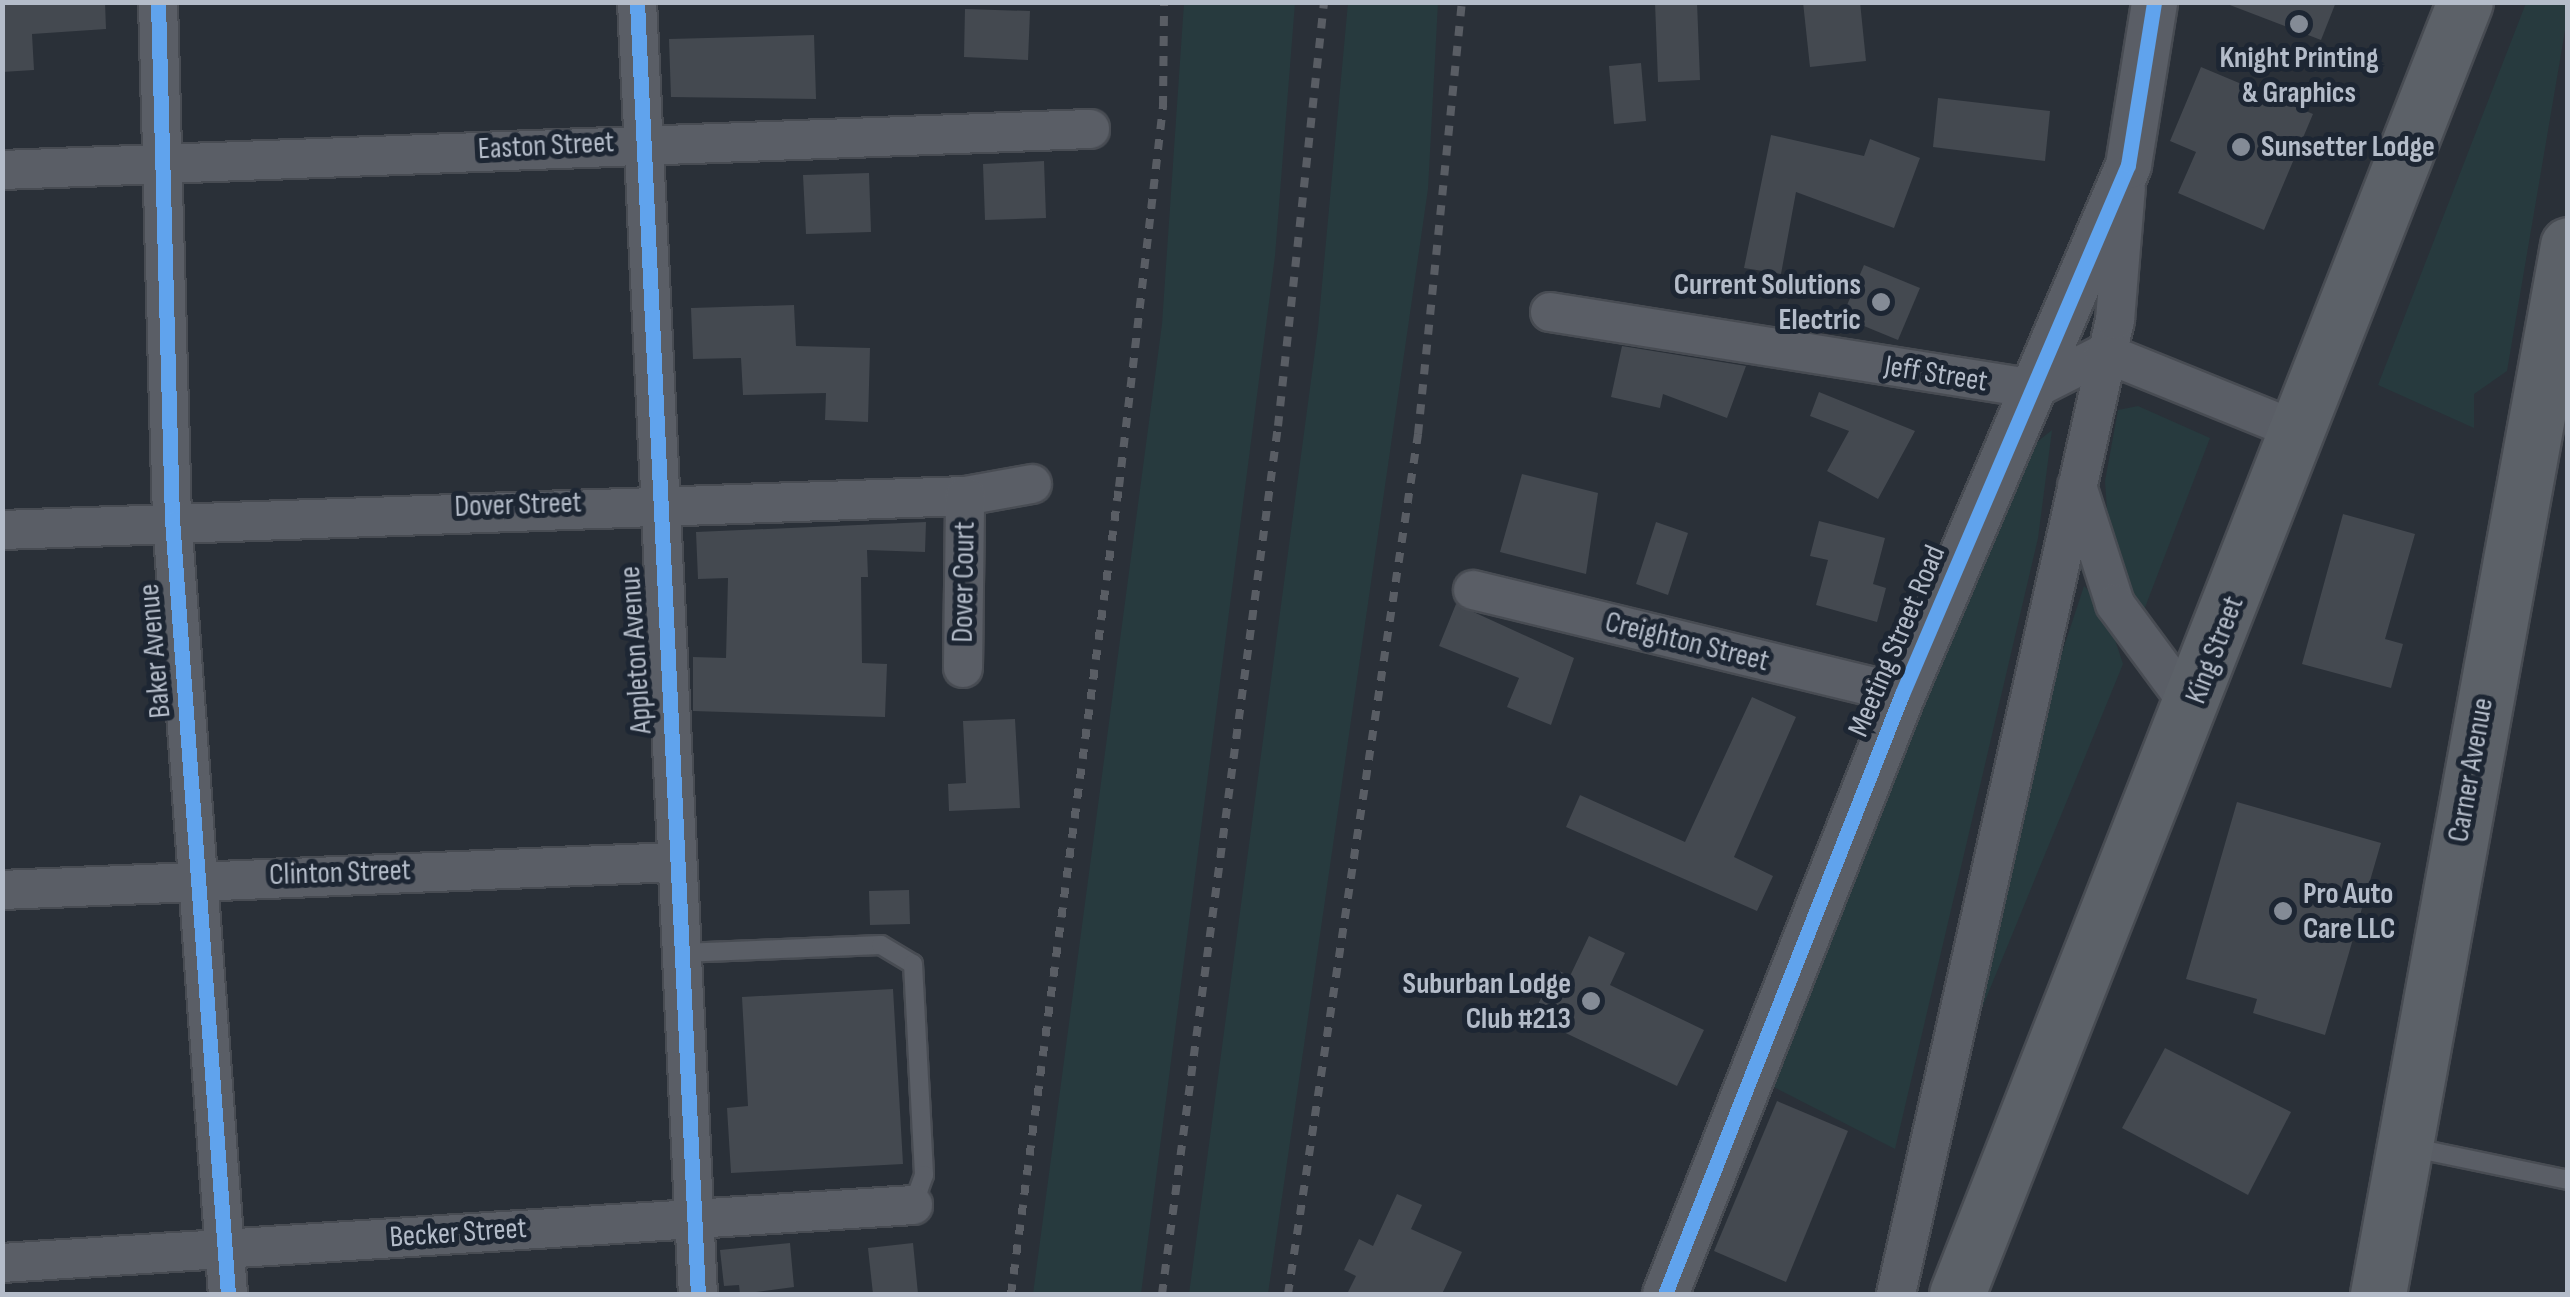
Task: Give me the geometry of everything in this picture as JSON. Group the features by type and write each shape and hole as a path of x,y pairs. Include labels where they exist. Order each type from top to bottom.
{"main road":[{"name":"King Street","path":"1957,1294 2301,432 2465,2"},
{"name":"Carner Avenue","path":"2378,1294 2558,348 2568,246"}],"street":[{"name":"Baker Avenue","path":"158,2 172,519 228,1294"},
{"name":"Appleton Avenue","path":"636,2 655,500 698,1294"},
{"name":"Meeting Street Road","path":"1896,1294 2105,353 2128,164 2154,2"},
{"name":"Easton Street","path":"2,170 644,142 1090,129"},
{"name":"Meeting Street Road","path":"1665,1294 1902,694 2128,164"},
{"name":"Jeff Street","path":"1550,312 2034,390"},
{"path":"2034,390 2105,353 2301,432"},
{"path":"2076,483 2114,604 2192,708"},
{"name":"Dover Street","path":"2,530 172,519 655,500 965,496 1032,484"},
{"name":"Dover Court","path":"962,668 965,496"},
{"name":"Creighton Street","path":"1473,590 1902,694"},
{"name":"Clinton Street","path":"2,890 200,878 677,862"},
{"name":"Becker Street","path":"2,1263 227,1251 695,1215 913,1205"}],"lane":[{"path":"682,953 881,945 913,964 924,1175 913,1205"},
{"path":"2404,1146 2568,1180"}],"green space":[{"path":"1184,3 1295,3 1275,256 1141,1294 1033,1294 1162,324"},
{"path":"1348,3 1438,3 1428,189 1268,1294 1189,1294 1318,328"},
{"path":"2526,3 2567,3 2567,19 2507,371 2474,394 2474,428 2378,385"},
{"path":"2138,406 2210,438 2144,610 2135,610 2108,524 2105,481 2118,410"},
{"path":"2052,430 2038,538 1895,1149 1762,1081 2032,446"},
{"path":"2084,586 2104,606 2123,664 1971,1035 2042,713"}],"building":[{"path":"2,2 105,2 106,29 32,34 34,70 2,72"},
{"path":"1655,2 1697,2 1700,80 1658,82"},
{"path":"1803,2 1860,2 1866,61 1810,67"},
{"name":"Knight Printing & Graphics","path":"2222,2 2336,2 2321,40"},
{"path":"965,9 1030,11 1028,60 964,57"},
{"path":"814,35 816,99 671,97 669,39"},
{"path":"1641,63 1646,121 1614,124 1609,66"},
{"name":"Sunsetter Lodge","path":"2201,67 2313,114 2264,230 2178,193 2196,152 2170,141"},
{"path":"1938,98 2050,111 2045,161 1933,147"},
{"path":"1771,135 1864,156 1870,139 1920,158 1894,228 1796,192 1781,274 1744,268"},
{"path":"1044,161 1046,218 985,220 983,164"},
{"path":"869,173 871,232 806,234 803,175"},
{"name":"Current Solutions Electric","path":"1864,265 1920,288 1898,340 1842,317"},
{"path":"794,305 796,346 870,348 868,422 825,420 826,393 743,395 741,358 693,359 691,308"},
{"path":"1622,346 1746,366 1727,418 1663,394 1660,408 1611,397"},
{"path":"1819,392 1915,431 1878,499 1827,471 1849,431 1810,416"},
{"path":"1522,474 1598,493 1586,574 1500,552"},
{"path":"2343,514 2415,534 2385,639 2403,644 2391,688 2302,664"},
{"path":"1819,521 1885,538 1873,584 1886,588 1877,622 1816,605 1828,560 1810,556"},
{"path":"926,522 925,552 867,550 868,577 861,577 862,663 887,664 885,717 693,711 693,657 726,658 728,578 698,579 696,532"},
{"path":"1656,522 1688,533 1668,595 1636,584"},
{"path":"1456,604 1574,658 1551,725 1507,707 1519,678 1439,646"},
{"path":"1752,697 1796,717 1734,857 1773,876 1757,911 1566,827 1580,795 1685,842"},
{"path":"1015,719 1020,808 949,811 948,784 966,783 963,721"},
{"name":"Pro Auto Care LLC","path":"2237,802 2381,843 2325,1035 2253,1013 2257,999 2186,979"},
{"path":"909,890 910,924 870,925 869,891"},
{"name":"Suburban Lodge Club #213","path":"1589,936 1625,953 1610,985 1704,1030 1677,1086 1532,1017 1555,969 1570,976"},
{"path":"893,989 903,1164 731,1173 727,1108 748,1106 742,997"},
{"path":"2165,1048 2291,1112 2248,1195 2122,1128"},
{"path":"1777,1101 1848,1131 1786,1282 1714,1251"},
{"path":"1397,1194 1422,1205 1411,1229 1462,1252 1442,1294 1347,1294 1356,1276 1344,1270 1359,1239 1373,1246"},
{"path":"790,1243 794,1287 740,1294 739,1285 724,1286 720,1250"},
{"path":"913,1243 918,1294 873,1294 868,1248"}],"railway":[{"path":"1011,1294 1119,487 1163,106 1164,2"},
{"path":"1162,1294 1278,426 1324,2"},
{"path":"1288,1294 1418,434 1462,2"}],"cycle path":[{"path":"158,2 172,519 228,1294"},
{"path":"637,2 698,1294"},
{"path":"1665,1294 1902,694 2128,165 2154,2"}],"place":[{"name":"Knight Printing & Graphics","path":"2299,24"},
{"name":"Sunsetter Lodge","path":"2241,147"},
{"name":"Current Solutions Electric","path":"1881,302"},
{"name":"Pro Auto Care LLC","path":"2283,911"},
{"name":"Suburban Lodge Club #213","path":"1591,1001"}]}
